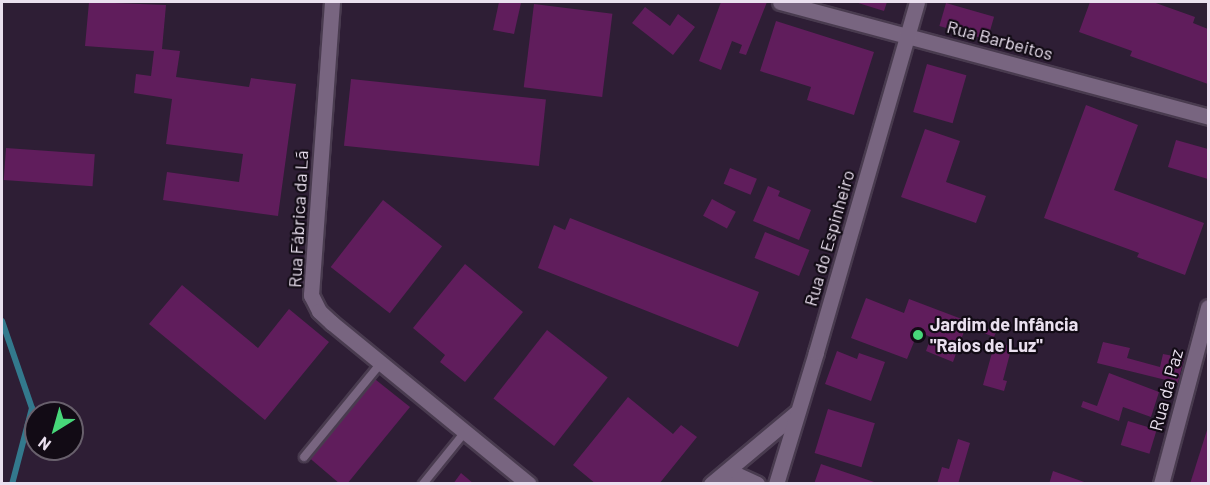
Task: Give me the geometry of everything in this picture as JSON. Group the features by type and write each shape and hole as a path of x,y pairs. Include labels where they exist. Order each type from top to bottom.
{"street":[{"name":"Rua Fábrica da Lã","path":"332,2 311,295 319,311 529,483"},
{"name":"Rua Barbeitos","path":"780,2 907,34 1209,117"},
{"name":"Rua do Espinheiro","path":"776,483 917,2"},
{"name":"Rua da Paz","path":"1161,483 1209,307"},
{"path":"714,482 796,413"},
{"path":"714,482 738,475 757,483"}],"lane":[{"path":"304,457 382,362"},
{"path":"423,483 465,432"}],"building":[{"path":"89,2 166,5 162,49 180,51 176,77 249,87 251,78 296,84 278,216 163,200 167,172 239,182 243,154 166,144 172,99 134,93 136,74 151,76 154,51 85,46"},
{"path":"499,2 521,3 514,34 493,30"},
{"path":"721,2 767,2 746,55 739,53 742,45 732,41 721,70 699,61"},
{"path":"855,2 887,2 884,11"},
{"path":"1090,2 1153,2 1195,17 1193,23 1208,29 1208,84 1130,56 1132,51 1079,32"},
{"path":"946,3 994,17 987,40 939,26"},
{"path":"534,4 612,14 602,97 524,87"},
{"path":"645,7 670,26 678,14 695,27 673,55 632,23"},
{"path":"776,21 874,52 854,115 807,100 811,87 760,71"},
{"path":"927,64 966,75 953,123 913,112"},
{"path":"351,79 546,99 539,166 344,146"},
{"path":"1086,105 1138,125 1114,190 1204,223 1185,275 1137,257 1139,253 1044,218"},
{"path":"925,129 960,141 946,182 986,196 976,223 901,197"},
{"path":"1176,140 1208,149 1208,179 1168,167"},
{"path":"6,148 95,154 93,186 4,180"},
{"path":"730,168 757,179 751,195 724,184"},
{"path":"768,186 780,191 778,196 811,210 799,240 753,221"},
{"path":"712,199 736,212 727,228 703,216"},
{"path":"383,200 442,246 390,313 331,267"},
{"path":"570,218 759,292 738,347 538,268 554,225 565,230"},
{"path":"765,232 810,250 799,276 755,258"},
{"path":"465,264 523,312 465,382 440,362 445,355 413,328"},
{"path":"182,285 258,348 289,309 329,342 265,420 149,324"},
{"path":"866,298 904,313 909,299 996,332 994,337 966,326 953,362 926,351 931,337 918,332 907,359 851,338"},
{"path":"547,330 608,377 554,446 493,399"},
{"path":"995,342 1012,346 1003,380 1007,381 1004,391 983,385"},
{"path":"1103,342 1130,348 1127,358 1160,367 1163,354 1184,358 1178,383 1097,363"},
{"path":"837,351 857,359 859,353 885,362 871,401 825,384"},
{"path":"1109,373 1159,392 1151,417 1123,407 1119,421 1081,407 1083,401 1097,406"},
{"path":"371,376 410,407 347,484 340,484 306,455"},
{"path":"628,397 673,434 681,425 697,437 659,484 596,484 573,465"},
{"path":"828,409 875,423 861,467 815,453"},
{"path":"1128,421 1157,430 1149,454 1121,445"},
{"path":"1208,427 1208,484 1190,484"},
{"path":"958,439 970,443 958,484 937,484 942,467 949,469"},
{"path":"821,464 877,483 877,484 814,484"},
{"path":"1053,471 1087,483 1049,484"},
{"path":"461,473 474,484 453,484"}],"waterway":[{"path":"2,321 32,408 12,484"}],"place":[{"name":"Jardim de Infância \"Raios de Luz\"","path":"918,335"}]}
